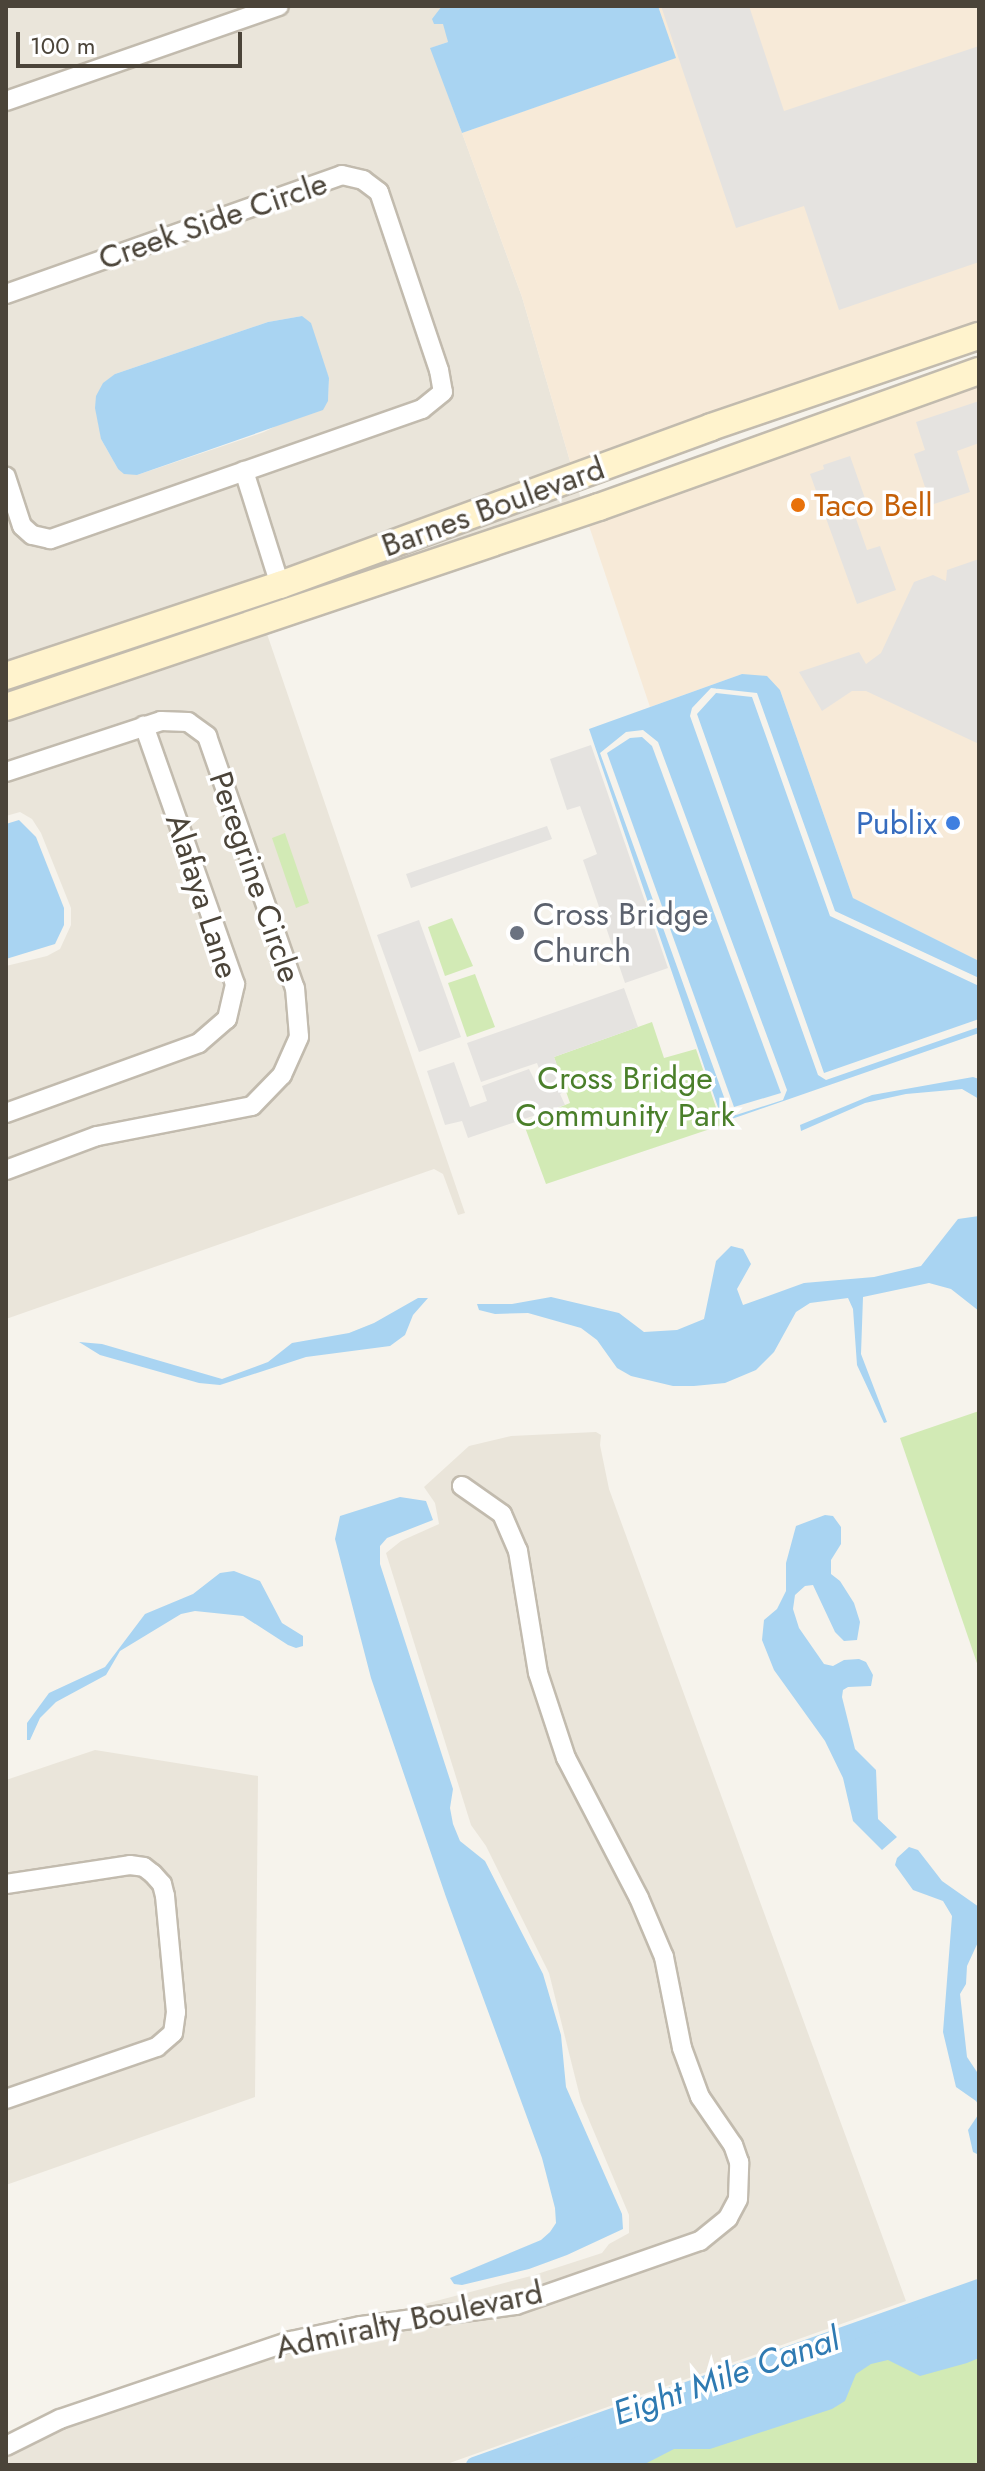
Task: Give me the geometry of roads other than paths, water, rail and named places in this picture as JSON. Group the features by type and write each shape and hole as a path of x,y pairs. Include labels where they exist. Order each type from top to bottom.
{"main road":[{"name":"Barnes Boulevard","path":"6,676 274,595 863,375 979,336"},
{"path":"863,413 886,384 979,347"},
{"name":"Barnes Boulevard","path":"6,707 679,478 979,371"},
{"path":"679,478 696,462 712,454 822,415 848,397 863,375"},
{"path":"243,628 274,595"},
{"path":"68,687 85,673 108,662 274,595"}],"street":[{"path":"6,101 279,6"},
{"name":"Creek Side Circle","path":"6,294 342,175 379,192 439,370 443,392 422,409 50,539 32,535 22,526 6,477"},
{"path":"244,471 274,595"},
{"name":"Peregrine Circle","path":"6,772 161,721 188,722 207,736 295,988 299,1037 282,1075 252,1106 97,1136 6,1170"},
{"name":"Alafaya Lane","path":"6,1113 199,1043 227,1019 235,984 144,726"},
{"name":"Admiralty Boulevard","path":"6,2446 60,2419 291,2341 361,2326 516,2305 700,2241 728,2218 738,2199 739,2162 733,2145 700,2097 682,2048 664,1957 639,1898 566,1758 538,1673 518,1551 502,1514 462,1486"},
{"path":"6,1884 130,1865 144,1867 162,1884 165,1896 176,2012 173,2033 157,2047 6,2099"}],"water":[{"path":"442,6 658,6 676,58 462,133 430,48 448,42 443,24 434,24 432,19"},
{"path":"302,316 311,323 329,378 328,401 323,410 137,475 124,474 118,469 101,439 95,408 96,396 103,383 115,374 268,322"},
{"path":"742,674 767,676 780,690 853,898 979,961 979,978 835,911 757,693 711,688 692,708 690,716 818,1075 826,1080 979,1027 979,1033 723,1122 589,729","holes":["643,730 658,742 787,1090 783,1100 736,1115 729,1111 600,753 626,732"]},
{"path":"716,693 752,697 830,916 979,986 979,1019 824,1073 697,714"},
{"path":"642,737 652,746 781,1093 734,1107 607,753 630,738"},
{"path":"19,820 36,837 64,908 64,925 55,944 6,959 6,824"},
{"path":"973,1077 979,1079 979,1099 962,1089 906,1094 865,1103 801,1131 800,1125 872,1095"},
{"path":"979,1216 979,1311 951,1289 929,1283 863,1297 861,1354 887,1422 884,1423 857,1365 853,1309 848,1298 810,1303 796,1312 774,1352 756,1370 725,1383 694,1386 673,1386 631,1376 617,1368 597,1340 581,1328 528,1313 495,1314 479,1310 477,1304 512,1304 551,1297 619,1313 644,1332 677,1330 704,1319 716,1261 731,1246 743,1249 751,1264 737,1289 743,1305 804,1283 874,1277 921,1266 958,1219"},
{"path":"418,1298 428,1298 413,1315 405,1335 390,1346 306,1357 220,1385 199,1383 100,1355 79,1342 102,1344 222,1379 268,1362 292,1343 349,1333"},
{"path":"400,1497 426,1501 433,1520 387,1538 380,1546 380,1564 453,1789 450,1808 453,1824 460,1841 485,1861 543,1974 561,2035 566,2087 622,2214 623,2229 567,2255 529,2269 462,2285 454,2284 450,2278 541,2240 556,2223 555,2208 542,2158 446,1897 371,1678 335,1539 340,1516"},
{"path":"825,1515 833,1516 841,1527 841,1544 831,1560 831,1574 840,1581 854,1603 860,1622 857,1640 844,1641 835,1632 813,1585 805,1586 795,1595 793,1609 799,1628 824,1664 833,1666 844,1660 859,1659 866,1662 873,1675 871,1686 848,1687 843,1690 842,1697 855,1749 876,1770 878,1819 897,1837 882,1850 853,1821 843,1778 825,1741 774,1670 762,1640 764,1620 777,1609 786,1591 786,1563 796,1526"},
{"path":"234,1571 260,1581 282,1623 303,1636 303,1646 296,1648 288,1645 243,1616 195,1611 181,1614 120,1651 106,1675 56,1702 40,1718 30,1740 27,1740 27,1723 49,1693 105,1667 145,1614 193,1594 220,1573"},
{"path":"909,1847 918,1850 942,1881 979,1907 979,1940 967,1966 966,1984 960,1994 967,2057 979,2075 979,2106 956,2087 943,2032 952,1916 943,1901 913,1890 895,1865 897,1858"},
{"path":"979,2106 977,2154 973,2152 968,2130 978,2115"},
{"path":"979,2287 979,2358 967,2363 920,2376 888,2360 871,2364 856,2374 845,2401 832,2409 710,2449 674,2449 643,2465 474,2465"}],"waterway":[{"name":"Eight Mile Canal","path":"474,2465 979,2287"}],"place":[{"name":"Taco Bell","path":"798,505"},
{"name":"Publix","path":"953,823"},
{"name":"Cross Bridge Church","path":"517,933"}],"park label":[{"name":"Cross Bridge Community Park","path":"625,1098"}]}
